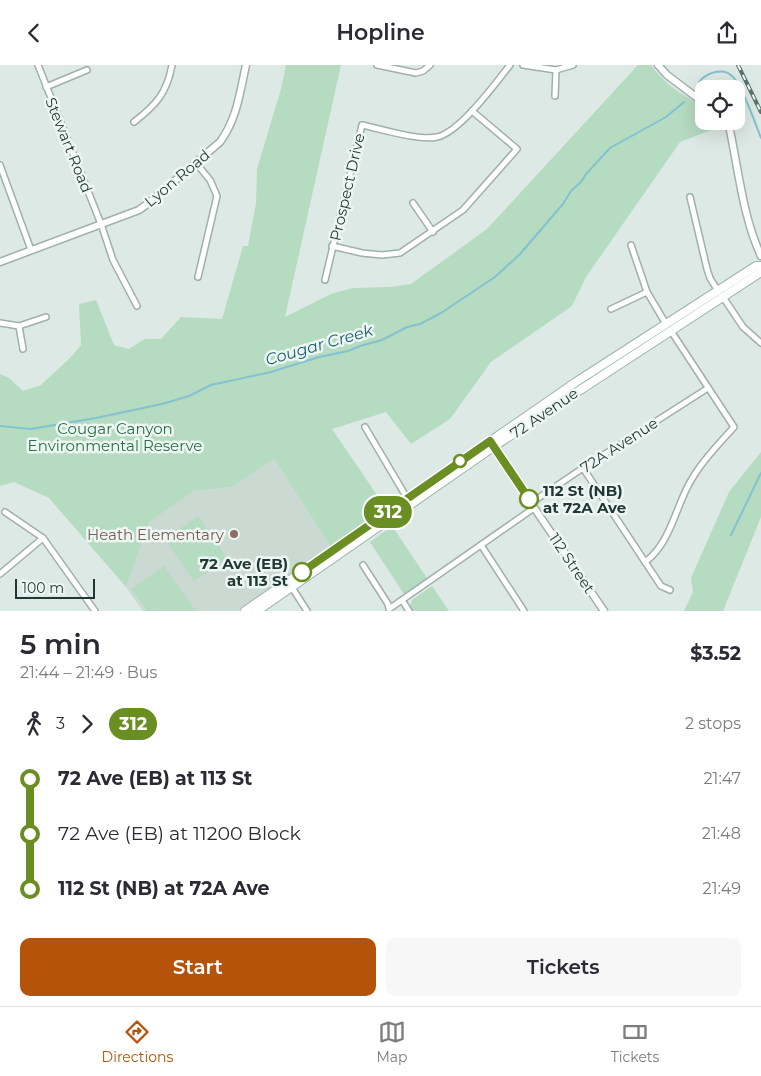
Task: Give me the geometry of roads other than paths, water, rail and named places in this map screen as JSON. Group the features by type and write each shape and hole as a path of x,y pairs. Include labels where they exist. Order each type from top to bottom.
{"main road":[{"name":"72 Avenue","path":"721,294 756,266 761,266"},
{"name":"72 Avenue","path":"257,611 290,584 407,498 588,384 668,328 721,294 761,272"},
{"name":"72 Avenue","path":"245,611 336,555 491,444"}],"street":[{"name":"Stewart Road","path":"38,65 101,224 113,260 136,306"},
{"path":"134,122 148,111 164,92 169,81 172,65"},
{"name":"Lyon Road","path":"0,262 139,210 220,142 229,130 234,117 246,65"},
{"path":"377,65 416,73 423,71 430,65"},
{"name":"Prospect Drive","path":"325,280 362,125 422,138 438,137 452,130 472,111 510,65"},
{"path":"523,65 556,70 573,65"},
{"path":"658,65 667,75 695,96"},
{"path":"46,87 87,70"},
{"path":"555,96 556,70"},
{"path":"332,246 375,254 398,253 433,232 462,210 517,149 472,111"},
{"path":"730,130 748,217 761,255"},
{"path":"196,163 210,180 216,196 198,277"},
{"path":"0,165 31,250"},
{"path":"690,197 706,269 710,278 743,327 761,343"},
{"path":"413,203 433,232"},
{"path":"631,245 647,292 668,328 734,427 700,464 686,488 663,543 654,555 645,562"},
{"path":"611,309 647,292"},
{"path":"0,323 19,326 46,317"},
{"path":"19,326 23,349"},
{"name":"72A Avenue","path":"362,565 390,609 480,545 583,467 708,388"},
{"path":"366,427 407,498"},
{"name":"112 Street","path":"491,444 604,611"},
{"path":"583,467 661,586 670,590"},
{"path":"5,512 43,538 95,611"},
{"path":"0,574 43,538"},
{"path":"480,545 524,611"},
{"path":"290,584 306,611"},
{"path":"402,600 409,611"}],"waterway":[{"name":"Cougar Creek","path":"701,80 716,72 725,72 735,80"},
{"name":"Cougar Creek","path":"745,97 761,138"},
{"name":"Cougar Creek","path":"0,426 31,429 162,404 189,396 211,385 271,372 319,357 348,351 382,340 407,327 420,324 441,313 495,277 520,254 563,204 571,191 610,148 666,117 684,102"},
{"path":"731,535 761,473"}],"railway":[{"path":"738,65 761,112"}],"place":[{"name":"112 St (NB) at 72A Ave","path":"529,499"},
{"name":"Heath Elementary","path":"234,534"},
{"name":"72 Ave (EB) at 113 St","path":"302,572"}],"park label":[{"name":"Cougar Canyon Environmental Reserve","path":"115,436"}]}
